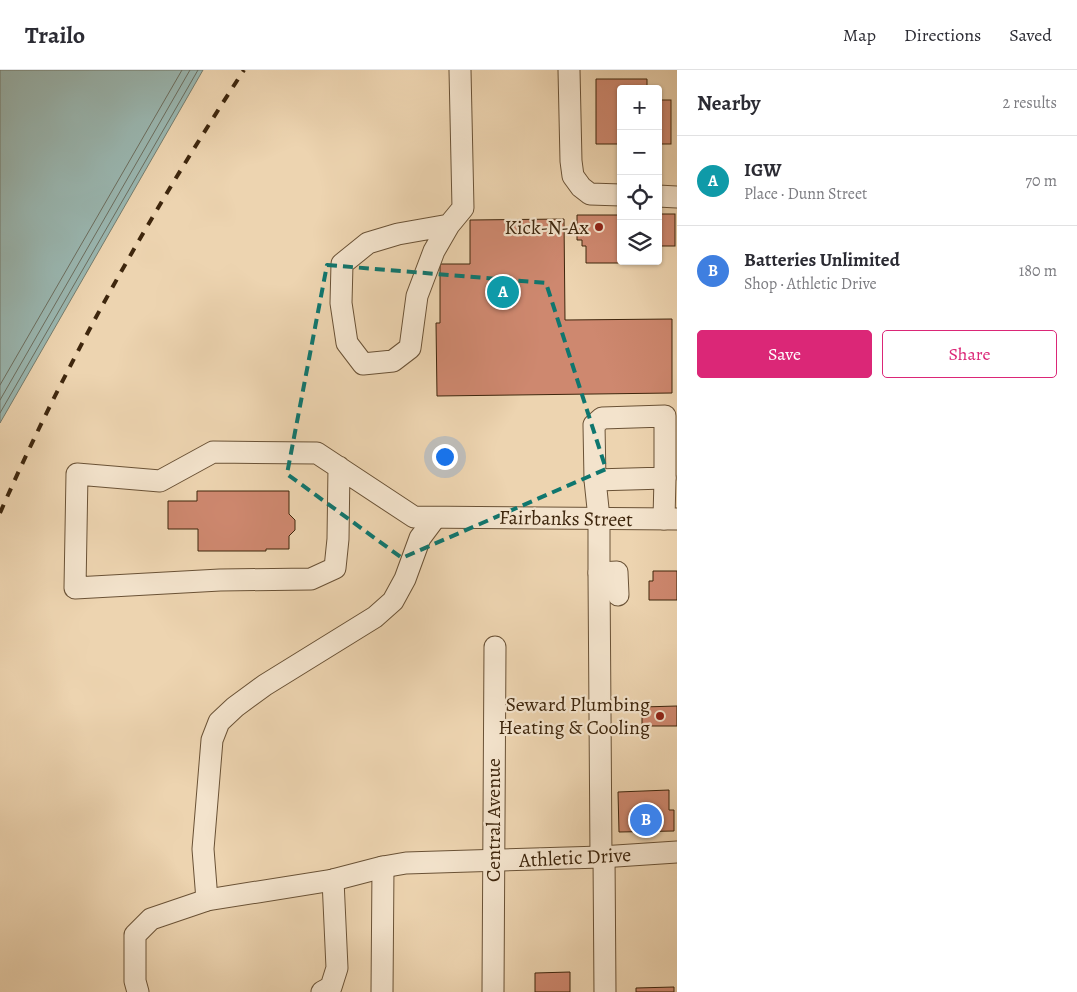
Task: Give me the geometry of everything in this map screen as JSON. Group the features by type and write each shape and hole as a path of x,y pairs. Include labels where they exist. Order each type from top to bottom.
{"street":[{"path":"449,225 398,234 368,243 342,264 340,303 347,343 363,364 393,361 410,348 417,296 434,251 449,225 463,208 460,70"},
{"path":"569,70 573,176 581,187 590,194 617,195"},
{"path":"662,196 677,196"},
{"path":"605,992 599,518 594,425 602,418 665,416 665,478 670,519"},
{"name":"Fairbanks Street","path":"339,467 338,539 335,568 327,572 310,579 220,580 75,588 77,474 160,481 213,452 317,453 339,467 414,517 670,519"},
{"path":"596,480 665,478"},
{"path":"207,900 203,848 212,740 219,722 264,685 375,617 393,601 405,579 420,538 445,517"},
{"path":"599,573 617,572 618,595"},
{"name":"Central Avenue","path":"493,992 495,647"},
{"name":"Athletic Drive","path":"138,992 135,981 135,935 152,919 207,900 333,880 406,863 677,852"},
{"path":"382,992 383,867"},
{"path":"322,992 331,987 337,968 333,880"}],"highlighted area":[{"path":"327,265 546,283 606,469 402,558 287,474"}],"water":[{"path":"0,70 203,70 0,423"}],"building":[{"path":"596,79 647,79 647,85 617,85 617,144 596,144"},
{"path":"662,100 671,100 671,144 662,144"},
{"path":"662,214 675,214 675,246 662,246"},
{"name":"Kick-N-Ax","path":"577,215 617,215 617,263 586,263 586,246 582,246 582,240 577,240"},
{"path":"564,219 565,320 672,319 672,393 437,396 436,323 440,323 440,264 470,264 470,220"},
{"path":"197,491 289,491 289,514 295,520 295,530 289,536 289,549 198,551 198,529 168,529 168,501 197,501"},
{"path":"653,571 677,571 677,600 649,600 649,581 653,581"},
{"name":"Seward Plumbing Heating & Cooling","path":"677,706 677,726 642,726 642,707"},
{"path":"669,790 669,810 674,810 674,831 619,832 618,792"},
{"path":"570,972 570,992 535,992 535,973"},
{"path":"674,987 674,992 636,992 636,988"}],"railway":[{"path":"0,513 54,398 113,286 144,231 244,70"}],"place":[{"name":"Kick-N-Ax","path":"599,227"},
{"name":"IGW","path":"503,292"},
{"name":"Seward Plumbing Heating & Cooling","path":"660,716"},
{"name":"Batteries Unlimited","path":"646,820"}]}
